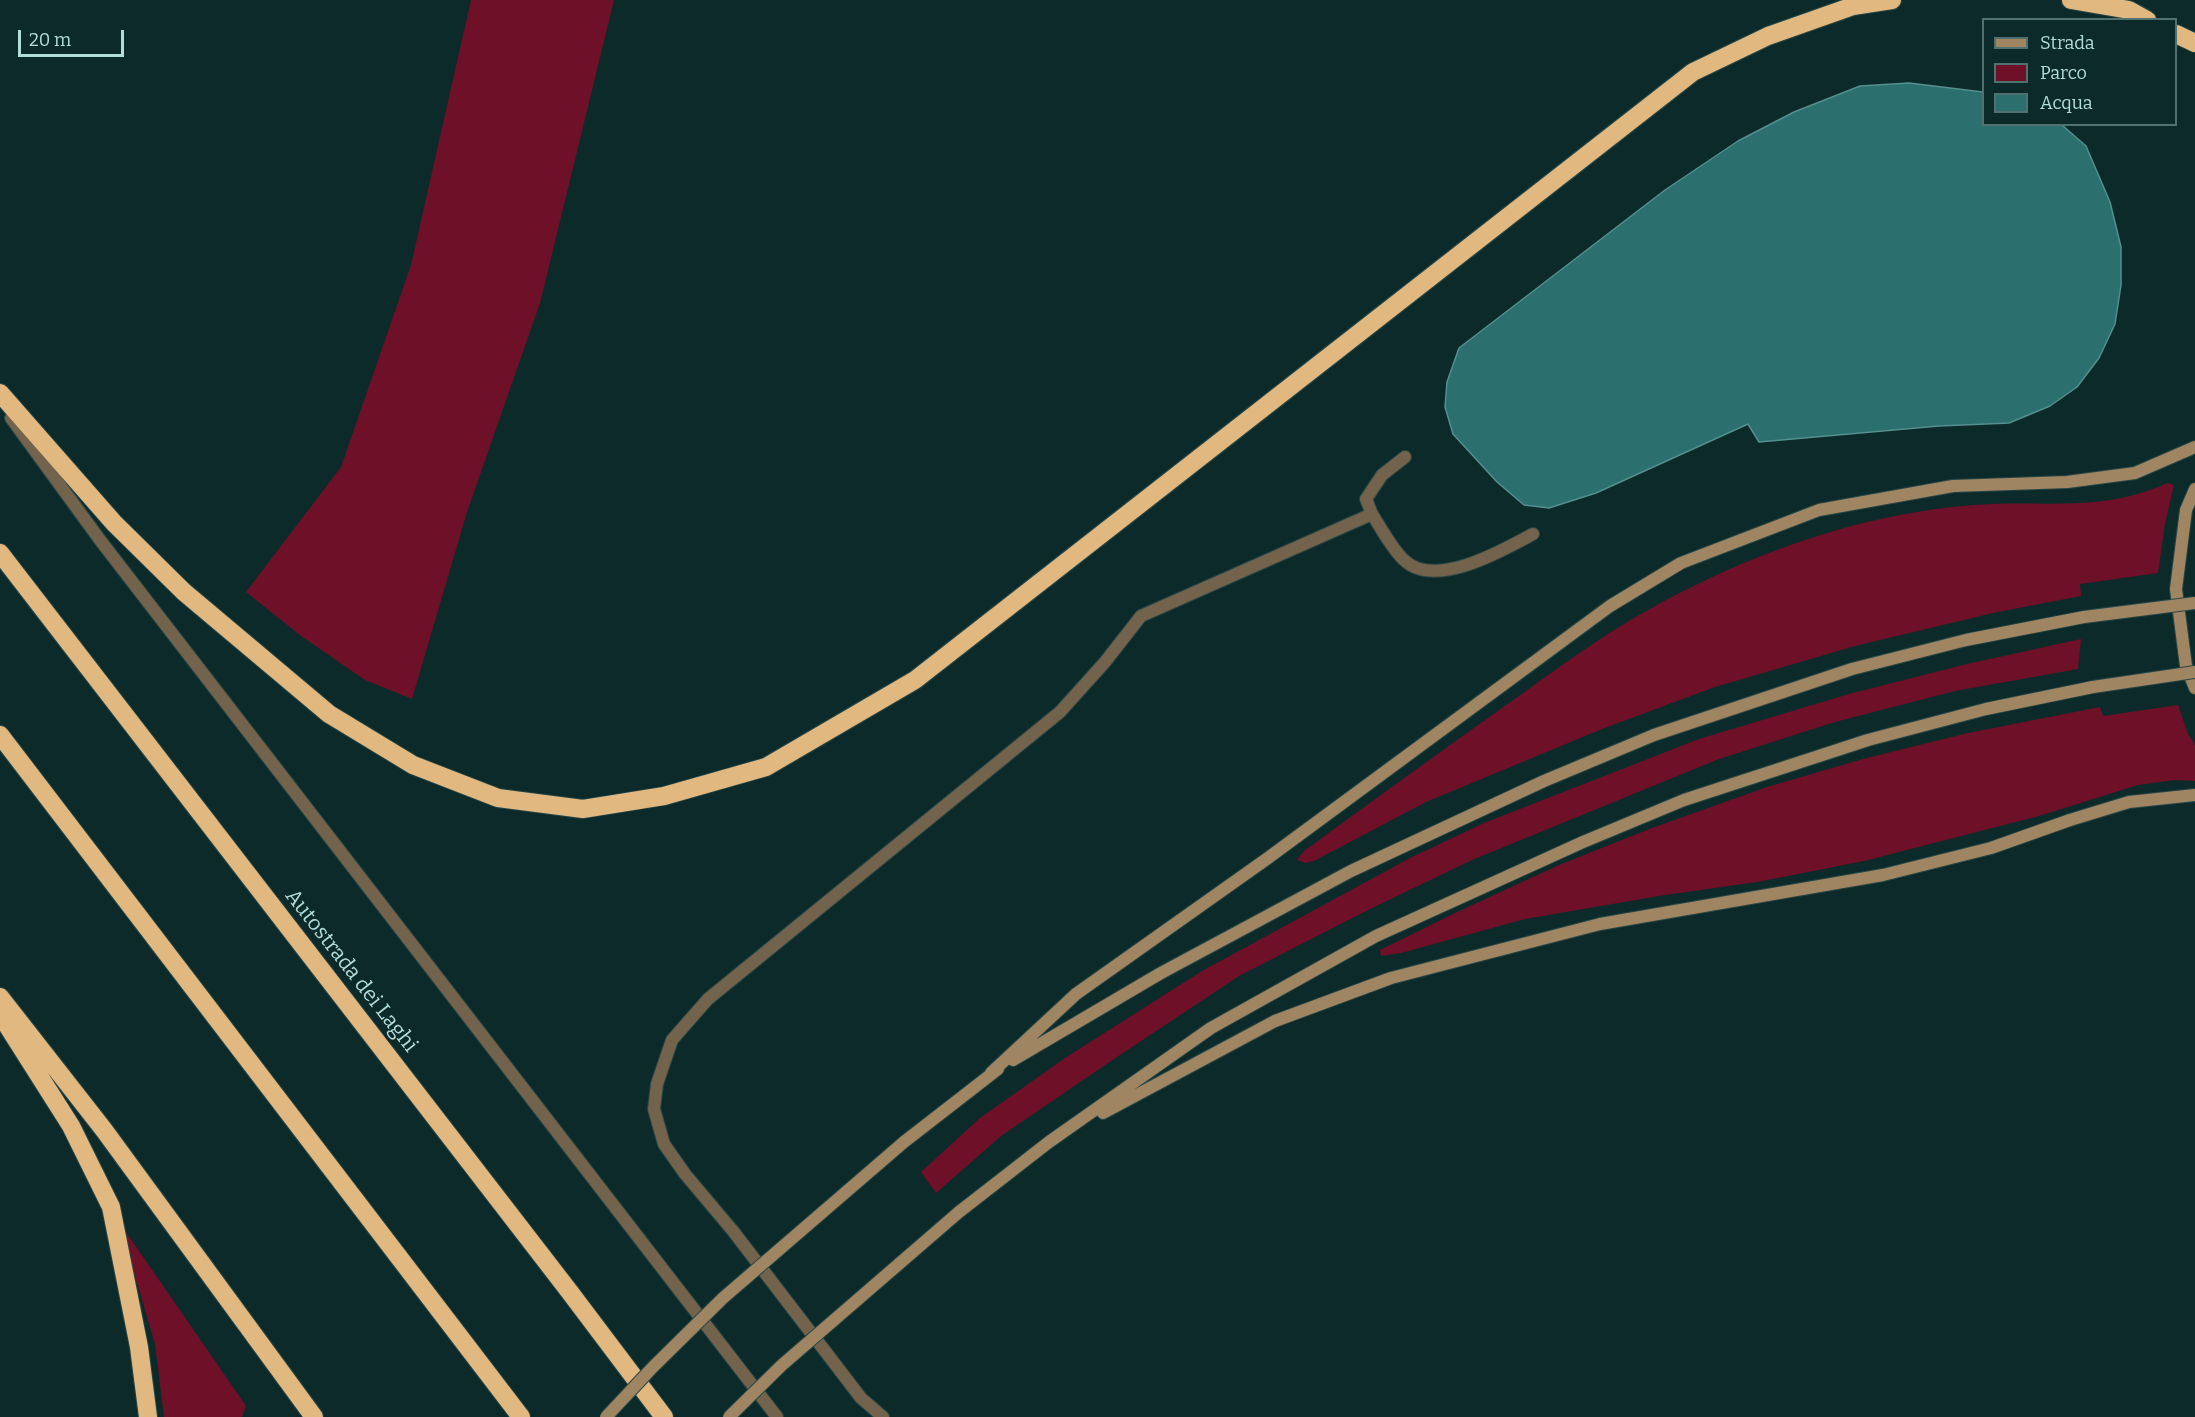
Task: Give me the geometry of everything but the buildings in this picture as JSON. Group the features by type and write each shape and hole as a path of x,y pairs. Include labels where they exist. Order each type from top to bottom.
{"highway":[{"path":"0,393 114,523 184,592 338,720 413,765 498,798 584,809 664,796 766,767 915,680 1693,72 1768,36 1853,6 1892,0"},
{"path":"2071,0 2129,10 2143,18"},
{"path":"2177,35 2195,43"},
{"name":"Autostrada dei Laghi","path":"0,553 664,1417"},
{"path":"0,735 521,1417"},
{"path":"0,997 104,1130 314,1417"},
{"path":"0,1014 71,1126 111,1207 140,1347 148,1417"},
{"path":"491,1378 513,1417"}],"main road":[{"path":"606,1417 723,1298 904,1142 991,1073 1076,994 1268,858 1610,606 1681,563 1819,510 1953,486 2067,482 2135,473 2195,447"},
{"path":"2195,489 2186,510 2176,588 2186,666 2195,688"},
{"path":"991,1073 1161,973 1351,871 1544,781 1654,735 1852,669 1966,640 2084,617 2195,603"},
{"path":"729,1417 782,1365 959,1212 1049,1142 1211,1028 1377,936 1583,842 1684,800 1868,740 1986,709 2093,687 2195,672"},
{"path":"1049,1142 1275,1021 1391,978 1600,924 1883,874 1991,848 2129,802 2195,795"}],"lane":[{"path":"0,402 100,540 777,1417"},
{"path":"1405,457 1382,475 1366,499 1372,514 1404,561 1420,569 1448,571 1482,560 1533,534"},
{"path":"883,1417 861,1398 664,1144 654,1109 657,1084 672,1040 708,999 1060,712 1105,662 1141,616 1372,514"}],"green space":[{"path":"471,0 614,0 540,303 467,512 412,699 365,680 301,636 246,592 341,467 411,265"},
{"path":"2167,483 2174,485 2165,523 2158,573 2080,584 2081,596 1993,613 1855,646 1715,687 1602,729 1426,802 1314,861 1305,863 1297,860 1304,851 1350,817 1595,642 1666,600 1753,559 1813,537 1899,515 1973,505 2103,501 2146,492"},
{"path":"2081,639 2078,669 1955,691 1835,722 1719,759 1472,860 1239,976 1001,1136 936,1193 921,1172 980,1118 1065,1058 1202,971 1410,858 1484,823 1699,739 1849,694 1967,664"},
{"path":"2178,705 2188,734 2195,745 2195,781 2175,780 2138,785 2039,816 1864,861 1757,882 1525,919 1401,953 1381,956 1380,950 1559,865 1652,828 1767,787 1863,759 1968,733 2100,707 2103,716"},
{"path":"119,1222 246,1406 242,1417 164,1417 155,1344"}],"water":[{"path":"1909,83 1982,92 1982,126 2063,126 2086,146 2110,202 2121,247 2121,285 2115,324 2099,358 2077,387 2050,406 2009,423 1939,426 1759,442 1748,424 1596,493 1549,508 1524,505 1497,482 1453,434 1445,407 1447,382 1459,348 1665,190 1738,141 1794,112 1860,86"}]}
